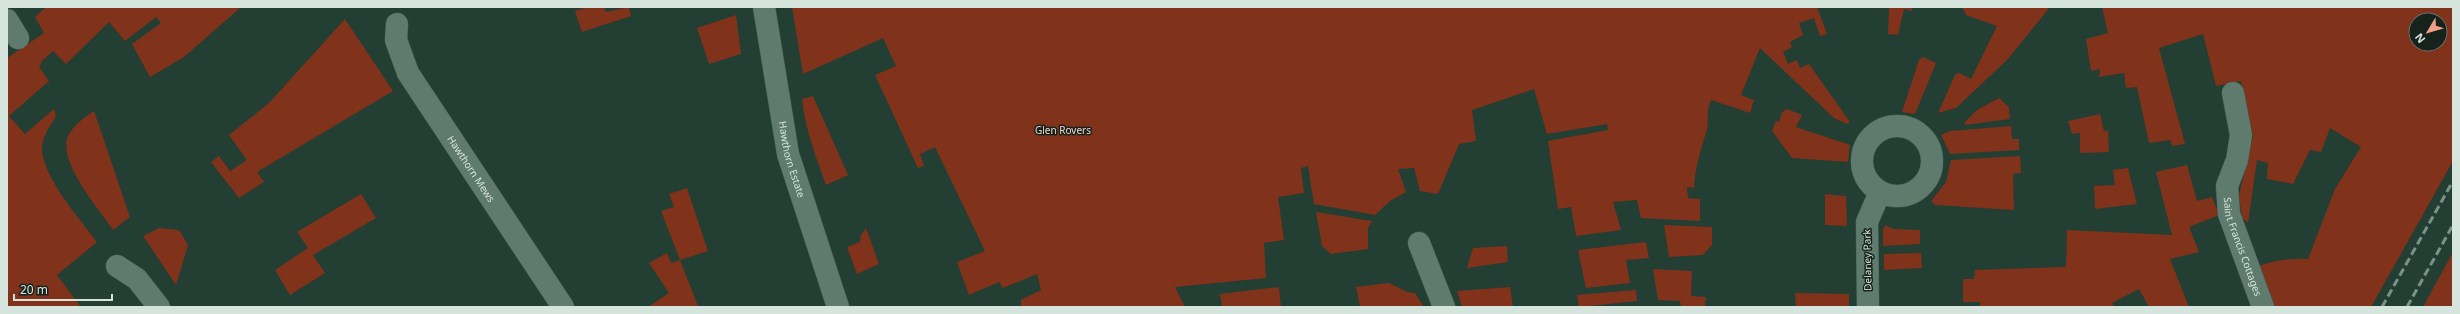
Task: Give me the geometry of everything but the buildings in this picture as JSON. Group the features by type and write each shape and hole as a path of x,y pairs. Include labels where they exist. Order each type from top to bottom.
{"street":[{"name":"Hawthorn Estate","path":"764,7 788,154 838,307"},
{"path":"7,20 18,38"},
{"name":"Hawthorn Mews","path":"397,24 396,40 408,73 563,307"},
{"name":"Saint Francis Cottages","path":"2233,93 2240,116 2242,135 2237,160 2227,186 2229,214 2263,307"},
{"name":"Delaney Park","path":"1868,307 1867,222 1880,192"},
{"path":"1420,243 1444,307"},
{"path":"117,266 137,279 159,307"}],"green space":[{"path":"46,7 241,7 184,57 150,77 132,44 161,23 156,17 125,41 109,22 66,64 53,51 42,61 39,67 49,81 9,116 25,134 54,109 56,116 42,145 44,161 56,186 97,242 57,275 81,307 7,307 7,58 44,33 35,17"},
{"path":"588,7 604,7 606,12 629,7 631,16 582,32 575,11"},
{"name":"Glen Rovers","path":"792,7 1817,7 1827,34 1820,36 1814,18 1799,23 1803,35 1790,42 1792,47 1783,52 1788,64 1797,60 1800,68 1809,64 1850,122 1847,124 1834,118 1760,48 1741,95 1754,100 1750,113 1711,100 1709,105 1708,125 1698,160 1694,188 1687,187 1688,198 1700,199 1700,221 1641,218 1637,200 1613,202 1621,230 1576,236 1571,207 1558,209 1548,141 1608,130 1607,124 1547,134 1534,89 1472,110 1476,141 1459,144 1438,194 1420,191 1414,168 1398,169 1406,192 1390,201 1375,215 1314,204 1308,166 1301,168 1304,193 1278,197 1284,240 1264,243 1266,278 1175,287 1185,307 1021,307 1021,300 1041,290 1037,274 1003,288 999,282 969,295 957,262 985,251 935,147 920,154 924,166 918,168 875,75 896,66 883,38 803,74"},
{"path":"1889,7 1913,7 1912,11 1904,9 1898,35 1888,34"},
{"path":"1962,7 2050,7 2008,59 1956,108 1938,113 1955,75 1959,73 1971,79 1997,26 1966,15"},
{"path":"2102,7 2453,7 2453,161 2371,307 2269,307 2257,267 2282,260 2308,259 2335,189 2361,147 2330,128 2321,152 2310,150 2293,184 2267,179 2268,163 2257,160 2248,223 2242,218 2239,195 2253,136 2241,81 2216,86 2203,34 2159,48 2185,144 2172,146 2170,140 2149,143 2137,87 2126,88 2124,73 2099,77 2100,69 2091,71 2086,39 2108,33"},
{"path":"736,15 741,54 709,64 697,28"},
{"path":"345,19 393,91 257,172 264,182 239,198 211,162 219,156 230,171 247,160 229,135 269,103"},
{"path":"1923,57 1936,63 1915,114 1902,112 1919,60"},
{"path":"813,96 848,175 826,185 811,143 803,110 802,99"},
{"path":"1999,98 2009,107 2010,119 1965,125 1964,123 1977,110"},
{"path":"1787,109 1802,115 1796,127 1850,145 1848,162 1792,158 1772,131 1776,121 1779,122 1782,112"},
{"path":"94,111 130,217 113,230 81,185 68,159 66,147 68,136 73,128"},
{"path":"2100,114 2104,131 2108,130 2109,152 2080,153 2080,133 2072,134 2068,121"},
{"path":"2011,126 2012,139 2019,139 2019,150 1950,154 1941,135 1950,131"},
{"path":"2020,156 2021,173 2013,174 2014,210 1935,205 1931,201 1946,182 1951,160"},
{"path":"2187,165 2197,201 2212,197 2219,215 2189,227 2199,252 2170,259 2189,307 2149,307 2139,289 2112,303 2114,307 1980,307 1980,302 1963,302 1963,279 1974,279 1975,270 2066,267 2067,230 2172,235 2156,172"},
{"path":"2128,168 2137,204 2095,209 2094,186 2115,185 2113,170"},
{"path":"687,188 708,251 680,260 661,211 674,207 669,194"},
{"path":"361,194 376,218 313,255 325,273 290,295 275,270 308,248 297,232"},
{"path":"1825,194 1846,196 1847,226 1825,225"},
{"path":"1316,212 1372,221 1368,228 1368,249 1331,254 1322,246"},
{"path":"1664,225 1712,227 1712,245 1703,255 1669,257"},
{"path":"1886,225 1893,229 1920,230 1920,244 1883,246 1883,229"},
{"path":"159,228 179,230 188,245 176,285 143,236"},
{"path":"866,228 879,264 857,274 847,247 860,242 861,235"},
{"path":"1646,242 1649,258 1626,260 1630,283 1586,288 1578,250"},
{"path":"1507,246 1508,262 1467,268 1473,248"},
{"path":"2453,252 2453,307 2423,307"},
{"path":"667,253 671,263 680,260 698,306 648,307 669,293 649,263"},
{"path":"1921,253 1922,268 1884,270 1884,254"},
{"path":"1653,269 1692,271 1691,296 1706,297 1705,307 1681,307 1680,301 1658,300"},
{"path":"1389,283 1407,292 1415,293 1424,307 1360,307 1356,287"},
{"path":"1279,287 1281,307 1222,307 1220,294"},
{"path":"1510,287 1513,307 1462,307 1457,291"},
{"path":"1636,290 1637,301 1579,307 1577,295"},
{"path":"1795,293 1849,294 1849,307 1796,307"}],"railway":[{"path":"2382,307 2453,181"},
{"path":"2407,307 2453,225"}]}
